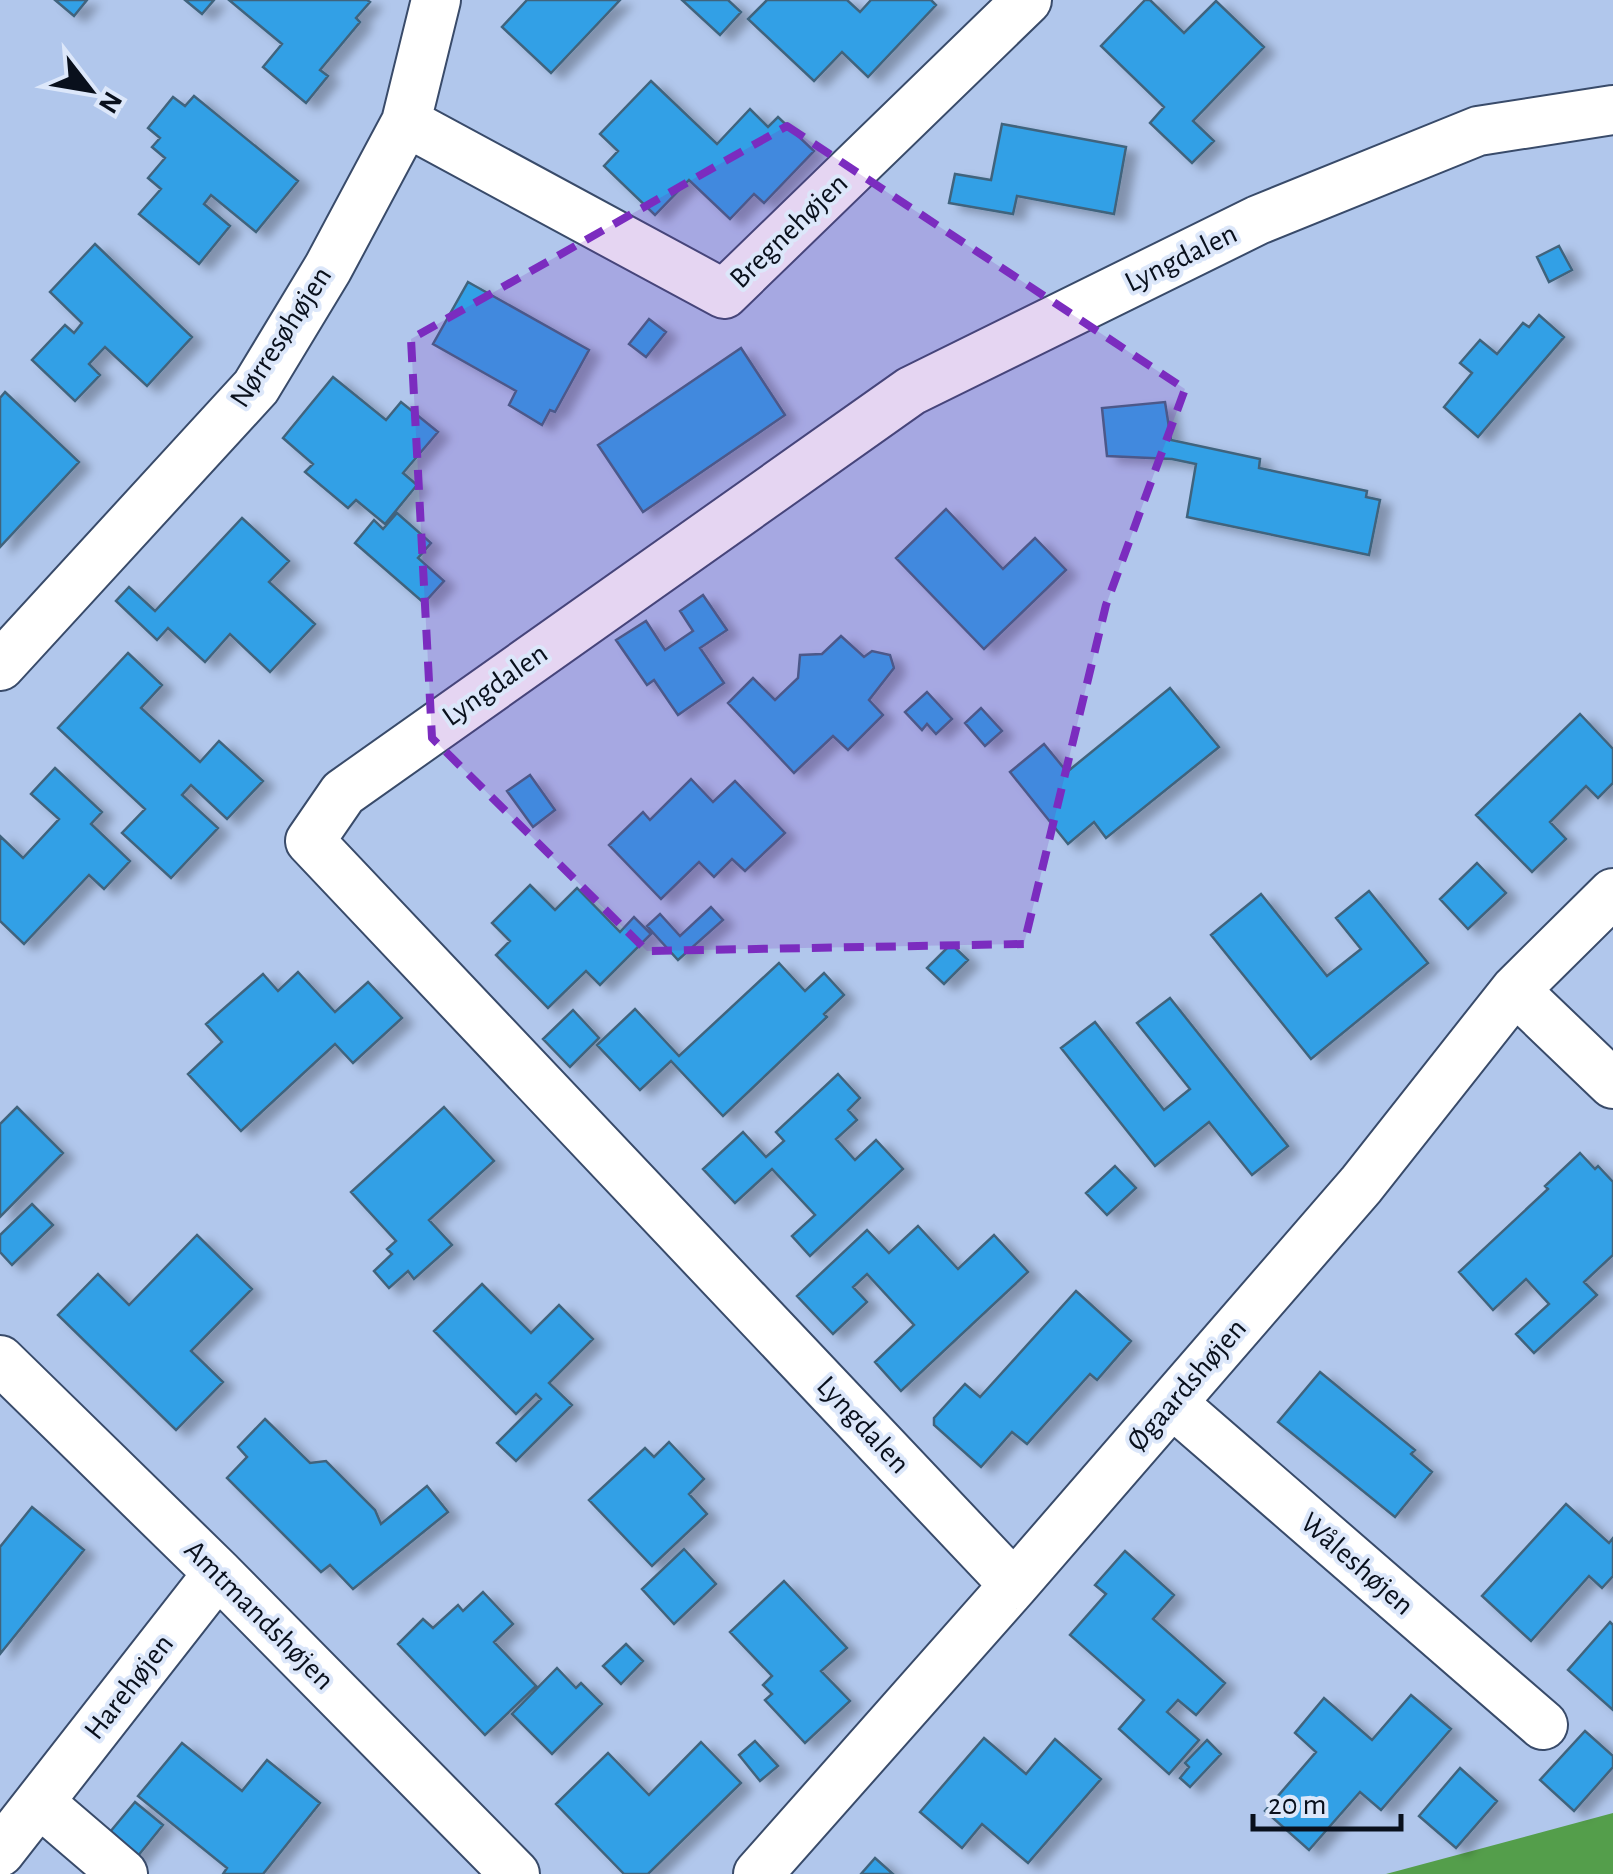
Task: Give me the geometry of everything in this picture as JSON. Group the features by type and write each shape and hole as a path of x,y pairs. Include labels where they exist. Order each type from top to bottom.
{"street":[{"name":"Nørresøhøjen","path":"0,666 256,387 328,268 406,122 436,0"},
{"name":"Bregnehøjen","path":"406,122 724,294 1027,0"},
{"name":"Lyngdalen","path":"1014,1585 310,841 342,792 911,391 1258,220 1478,131 1613,110"},
{"name":"Øgaardshøjen","path":"758,1874 1361,1185 1515,990 1613,893"},
{"path":"1515,990 1613,1084"},
{"name":"Amtmandshøjen","path":"0,1360 218,1573 515,1874"},
{"name":"Wåleshøjen","path":"1172,1402 1543,1724"},
{"name":"Harehøjen","path":"0,1852 218,1573"},
{"path":"39,1802 123,1874"}],"highlighted area":[{"path":"787,126 1185,389 1106,605 1024,944 647,951 432,738 411,339"}],"green space":[{"path":"1613,1813 1613,1874 1386,1874"}],"building":[{"path":"55,0 87,0 74,16"},
{"path":"185,0 214,0 202,14"},
{"path":"229,0 370,2 356,18 360,22 320,70 328,76 306,103 263,67 282,44"},
{"path":"527,0 620,0 551,73 502,27"},
{"path":"682,0 728,0 741,12 720,35"},
{"path":"767,0 847,0 860,12 871,0 931,0 936,5 868,77 842,52 814,81 748,19"},
{"path":"1145,0 1150,0 1184,33 1216,1 1264,47 1193,121 1214,141 1192,163 1150,123 1164,107 1101,46"},
{"path":"651,81 717,144 750,109 768,127 778,117 814,151 764,203 754,194 730,219 689,180 655,215 604,166 618,151 600,134"},
{"path":"194,96 298,181 256,232 211,195 204,204 230,226 199,264 139,214 161,189 148,178 165,158 152,147 160,138 148,128 173,97 185,106"},
{"path":"1002,124 1126,147 1114,214 1017,196 1013,214 949,203 955,174 991,180"},
{"path":"95,244 192,337 147,386 105,347 89,364 100,375 75,401 32,360 65,325 74,333 82,323 50,292"},
{"path":"1559,246 1572,270 1549,282 1537,257"},
{"path":"468,282 589,350 555,412 550,410 542,425 509,405 516,391 433,344"},
{"path":"1539,315 1564,337 1478,437 1444,407 1472,373 1460,363 1480,340 1497,354 1523,323 1529,327"},
{"path":"649,319 666,332 646,357 629,344"},
{"path":"741,348 785,415 643,512 598,445"},
{"path":"333,377 386,420 401,402 438,432 403,473 417,485 385,524 356,500 348,508 305,472 313,464 283,438"},
{"path":"5,392 79,462 0,547 0,398"},
{"path":"1165,402 1171,440 1260,459 1259,468 1367,491 1366,497 1380,500 1369,555 1187,517 1196,464 1107,456 1102,408"},
{"path":"946,509 1003,569 1035,538 1066,570 984,649 896,558"},
{"path":"397,513 431,543 418,558 444,581 424,603 355,543 374,520 383,529"},
{"path":"242,518 289,561 269,582 315,624 270,672 230,634 205,662 168,628 157,640 116,601 129,587 155,611"},
{"path":"703,595 727,630 700,648 724,683 678,715 654,680 647,685 616,640 646,621 665,650 693,631 680,611"},
{"path":"841,636 864,657 872,651 890,655 894,668 869,700 883,715 848,750 833,736 794,773 728,703 753,678 775,700 798,678 800,655 822,654"},
{"path":"128,653 162,685 141,708 200,762 219,741 263,781 227,819 191,785 182,795 218,828 171,878 122,833 145,809 58,728"},
{"path":"1170,688 1219,747 1106,838 1094,822 1068,844 1010,772 1044,744 1067,772"},
{"path":"927,692 952,719 936,734 927,724 922,730 905,712"},
{"path":"981,708 1002,731 985,746 965,723"},
{"path":"1580,714 1613,749 1613,783 1598,798 1586,786 1550,822 1566,839 1532,872 1476,815"},
{"path":"55,768 102,812 91,824 130,861 104,889 89,875 24,944 0,921 0,836 23,858 59,819 31,794"},
{"path":"530,775 555,810 533,827 507,791"},
{"path":"691,779 713,802 735,781 785,833 745,871 732,859 714,877 699,862 661,899 609,845 643,812 650,820"},
{"path":"1477,863 1506,893 1468,929 1440,899"},
{"path":"530,885 555,910 577,888 620,932 634,917 651,934 600,985 586,971 548,1008 496,955 510,941 492,923"},
{"path":"1369,891 1428,963 1311,1059 1211,935 1261,894 1327,976 1361,949 1336,918"},
{"path":"711,907 723,920 678,960 647,926 660,914 680,936"},
{"path":"951,944 968,960 944,984 927,968"},
{"path":"779,963 805,991 824,973 844,995 824,1014 827,1017 723,1116 671,1061 640,1090 597,1045 635,1009 679,1056"},
{"path":"298,972 335,1012 368,982 402,1018 353,1063 335,1044 241,1131 188,1074 222,1042 206,1024 263,974 278,991"},
{"path":"1170,998 1288,1146 1252,1175 1209,1122 1155,1166 1061,1048 1095,1022 1164,1110 1190,1089 1137,1023"},
{"path":"573,1010 599,1038 570,1067 543,1039"},
{"path":"838,1074 860,1098 848,1110 857,1120 836,1139 855,1160 876,1140 903,1169 810,1256 792,1236 815,1215 772,1169 735,1203 703,1169 743,1132 766,1157 784,1141 776,1132"},
{"path":"17,1107 63,1153 0,1217 0,1124"},
{"path":"444,1107 494,1161 429,1220 452,1245 414,1279 408,1271 389,1288 374,1271 392,1254 387,1249 396,1241 351,1192"},
{"path":"1580,1153 1613,1182 1613,1255 1584,1282 1597,1295 1534,1353 1516,1334 1549,1304 1526,1279 1493,1310 1459,1272 1548,1189 1545,1186"},
{"path":"1115,1166 1136,1188 1107,1215 1086,1193"},
{"path":"32,1204 53,1225 12,1265 0,1252 0,1235"},
{"path":"918,1226 958,1269 994,1235 1028,1272 901,1391 875,1362 914,1325 867,1274 853,1287 867,1302 833,1334 797,1296 867,1230 889,1253"},
{"path":"197,1235 252,1289 191,1351 223,1382 176,1430 58,1315 98,1274 129,1305"},
{"path":"482,1284 531,1333 559,1305 593,1339 549,1383 572,1405 516,1461 497,1443 541,1399 536,1394 516,1414 434,1331"},
{"path":"1076,1291 1131,1341 1097,1380 1090,1374 1027,1444 1012,1432 981,1467 934,1425 934,1418 965,1384 980,1397"},
{"path":"1320,1372 1415,1450 1411,1454 1432,1472 1395,1517 1278,1422"},
{"path":"265,1419 310,1463 326,1461 375,1510 381,1524 427,1486 448,1512 353,1589 330,1565 321,1572 227,1478 247,1457 238,1447"},
{"path":"669,1442 704,1479 689,1494 707,1514 652,1566 589,1500 645,1448 654,1457"},
{"path":"1566,1504 1609,1543 1613,1538 1613,1576 1602,1588 1589,1576 1531,1641 1482,1596"},
{"path":"32,1507 84,1550 0,1654 0,1547"},
{"path":"684,1549 716,1584 674,1624 642,1589"},
{"path":"1125,1551 1174,1595 1153,1619 1225,1683 1196,1715 1178,1700 1167,1712 1199,1740 1169,1774 1119,1729 1144,1700 1070,1635 1106,1594 1095,1585"},
{"path":"784,1581 847,1648 821,1671 850,1701 805,1743 765,1700 772,1694 763,1685 772,1676 730,1632"},
{"path":"483,1592 513,1624 494,1642 536,1686 485,1735 398,1644 423,1619 433,1628 458,1605 463,1611"},
{"path":"1610,1622 1613,1625 1613,1710 1568,1670"},
{"path":"626,1644 643,1661 621,1684 603,1666"},
{"path":"557,1668 576,1688 581,1683 602,1704 552,1754 512,1714"},
{"path":"1411,1695 1451,1729 1381,1810 1360,1792 1309,1850 1265,1811 1316,1752 1295,1733 1324,1698 1372,1740"},
{"path":"1585,1731 1613,1756 1613,1767 1574,1811 1540,1780"},
{"path":"984,1738 1026,1774 1055,1739 1101,1779 1028,1863 982,1824 962,1848 920,1812"},
{"path":"1207,1740 1221,1754 1190,1787 1180,1778 1189,1767 1185,1763"},
{"path":"755,1741 778,1766 760,1781 739,1755"},
{"path":"701,1742 741,1783 648,1874 624,1874 556,1804 608,1753 649,1795"},
{"path":"182,1743 242,1791 267,1760 320,1803 263,1874 223,1874 227,1868 138,1796"},
{"path":"1460,1768 1497,1801 1456,1848 1419,1816"},
{"path":"135,1802 163,1825 133,1862 105,1838"},
{"path":"875,1858 893,1874 861,1874"}]}
